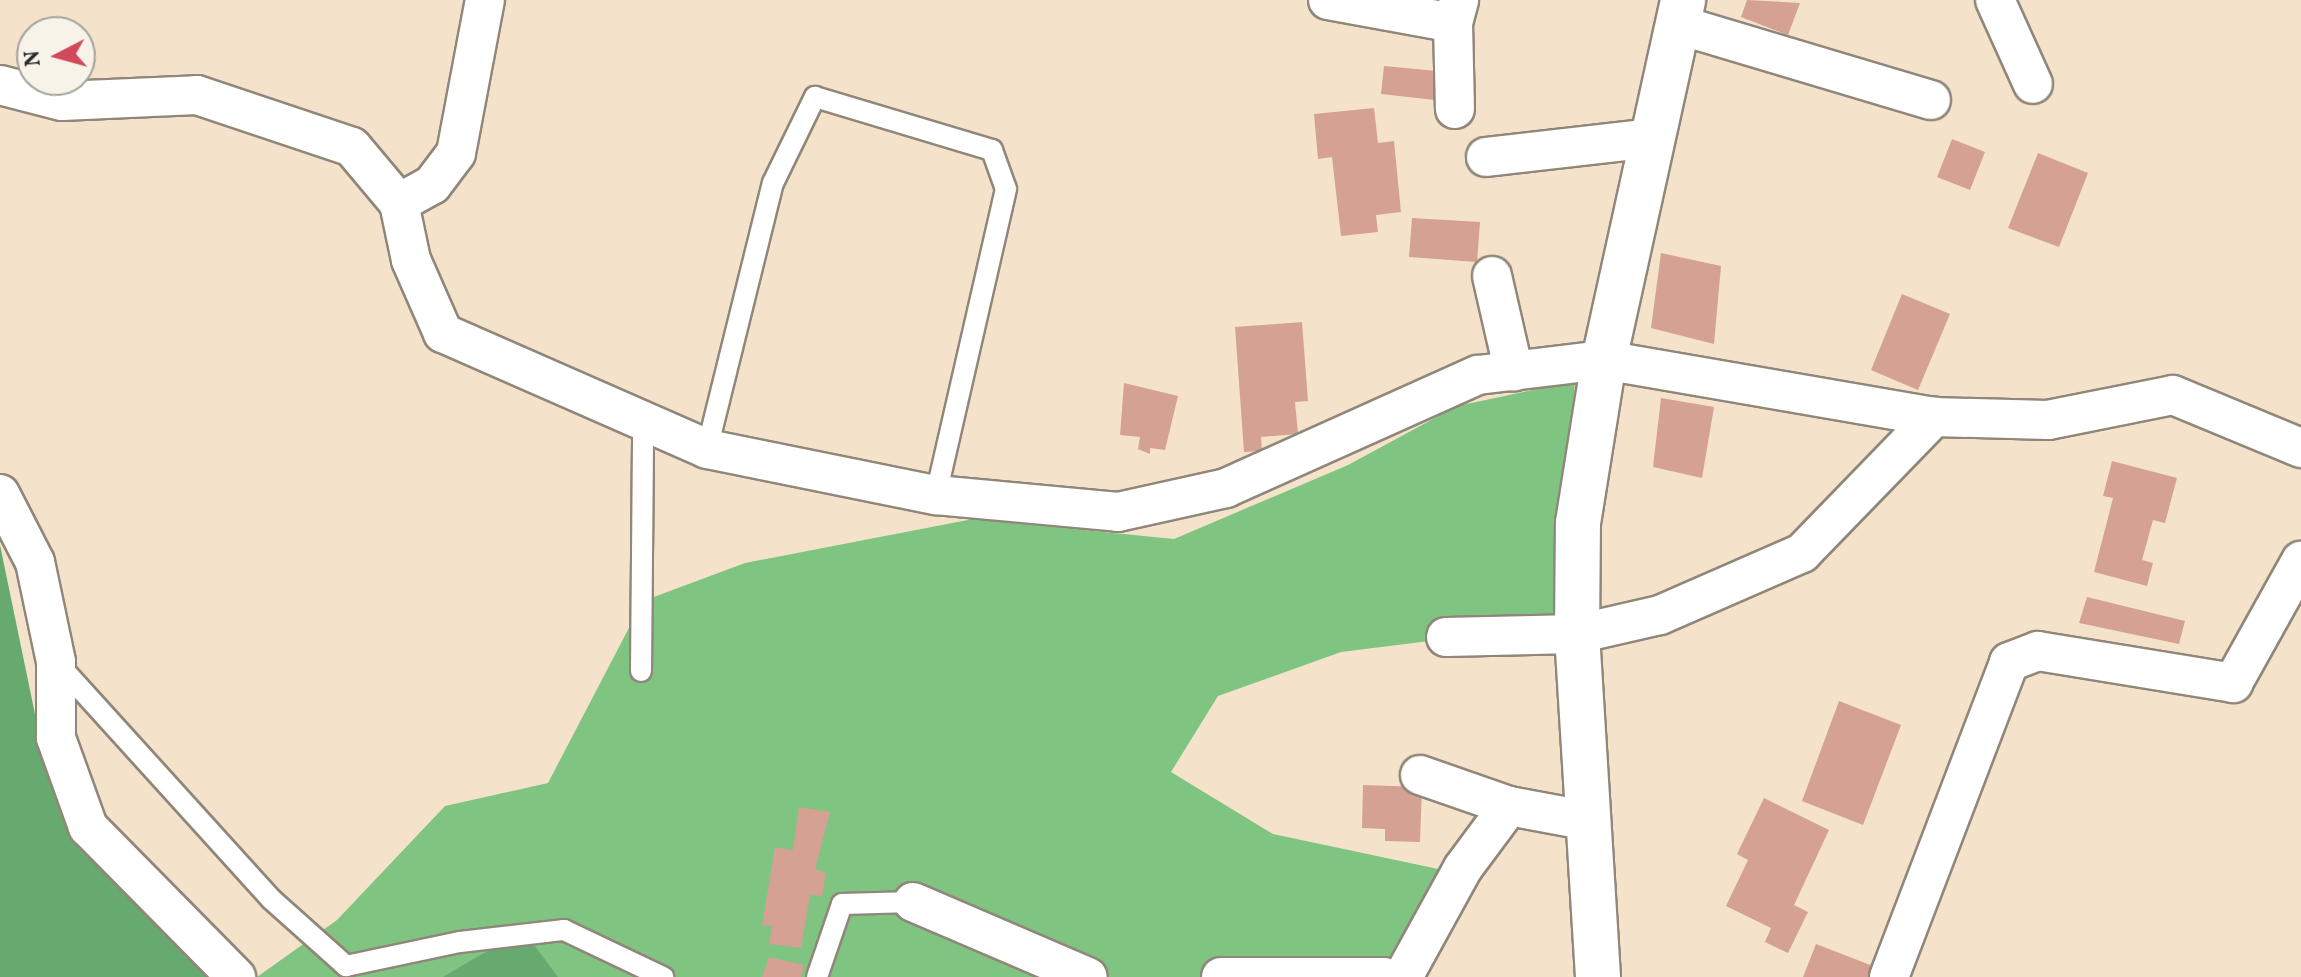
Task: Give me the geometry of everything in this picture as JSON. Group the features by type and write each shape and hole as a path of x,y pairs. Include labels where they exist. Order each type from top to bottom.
{"street":[{"path":"399,203 432,185 456,153 485,0"},
{"path":"1328,0 1456,12 1455,109"},
{"path":"1995,0 2033,84"},
{"path":"1598,977 1577,634 1578,523 1604,360 1679,12 1931,100"},
{"path":"0,85 62,101 197,95 352,147 399,203 411,260 443,333 707,449 936,495 1118,512 1226,488 1478,375 1604,360 1934,417 2048,420 2173,395 2301,448"},
{"path":"1486,157 1652,138"},
{"path":"1492,276 1514,372"},
{"path":"1446,637 1577,634 1660,615 1802,553 1934,417"},
{"path":"0,494 35,562 56,662 56,738 88,827 236,977"},
{"path":"1889,977 2009,662 2038,651 2233,683 2301,561"},
{"path":"1420,775 1509,806 1590,821"},
{"path":"1403,977 1463,868 1509,806"},
{"path":"913,902 1088,977"},
{"path":"1221,977 1384,977"}],"lane":[{"path":"707,449 773,183 815,97 992,150 1006,189 936,495"},
{"path":"641,671 643,419"},
{"path":"56,662 271,899 346,966 460,942 564,930 663,977"},
{"path":"817,977 842,904 913,902"}],"green space":[{"path":"1575,381 1559,625 1341,652 1218,696 1171,772 1273,834 1443,870 1404,977 257,977 337,920 445,806 548,783 643,601 745,563 973,519 1174,539 1348,465 1457,406"},
{"path":"0,545 36,719 209,977 0,977"},
{"path":"526,934 558,977 443,977 482,954"}],"building":[{"path":"1747,0 1800,3 1788,35 1741,17"},
{"path":"1384,66 1437,71 1435,100 1381,94"},
{"path":"1374,108 1378,143 1394,141 1401,212 1376,215 1378,232 1341,236 1332,157 1318,159 1314,114"},
{"path":"1952,139 1985,152 1970,190 1937,177"},
{"path":"2038,153 2088,173 2059,247 2008,228"},
{"path":"1412,218 1480,222 1477,262 1409,257"},
{"path":"1661,253 1721,266 1714,344 1651,328"},
{"path":"1902,294 1950,314 1918,390 1871,370"},
{"path":"1302,322 1308,401 1295,402 1298,434 1261,437 1262,451 1244,452 1235,327"},
{"path":"1124,383 1178,396 1165,450 1150,448 1150,454 1138,449 1140,437 1120,435"},
{"path":"1661,398 1714,407 1702,478 1653,467"},
{"path":"2112,461 2177,478 2165,523 2153,520 2142,560 2153,563 2147,586 2094,572 2113,498 2103,496"},
{"path":"2087,597 2185,621 2179,644 2079,623"},
{"path":"1839,701 1901,725 1863,825 1802,801"},
{"path":"1363,785 1422,787 1420,842 1385,841 1385,829 1362,828"},
{"path":"1764,798 1829,830 1794,905 1808,912 1788,953 1765,942 1771,928 1726,906 1748,860 1737,854"},
{"path":"799,807 830,812 815,869 826,873 822,896 810,895 801,948 769,944 772,925 762,926 775,847 793,850"},
{"path":"1816,944 1873,966 1869,977 1803,977"},
{"path":"769,957 804,965 801,977 762,977"}]}
